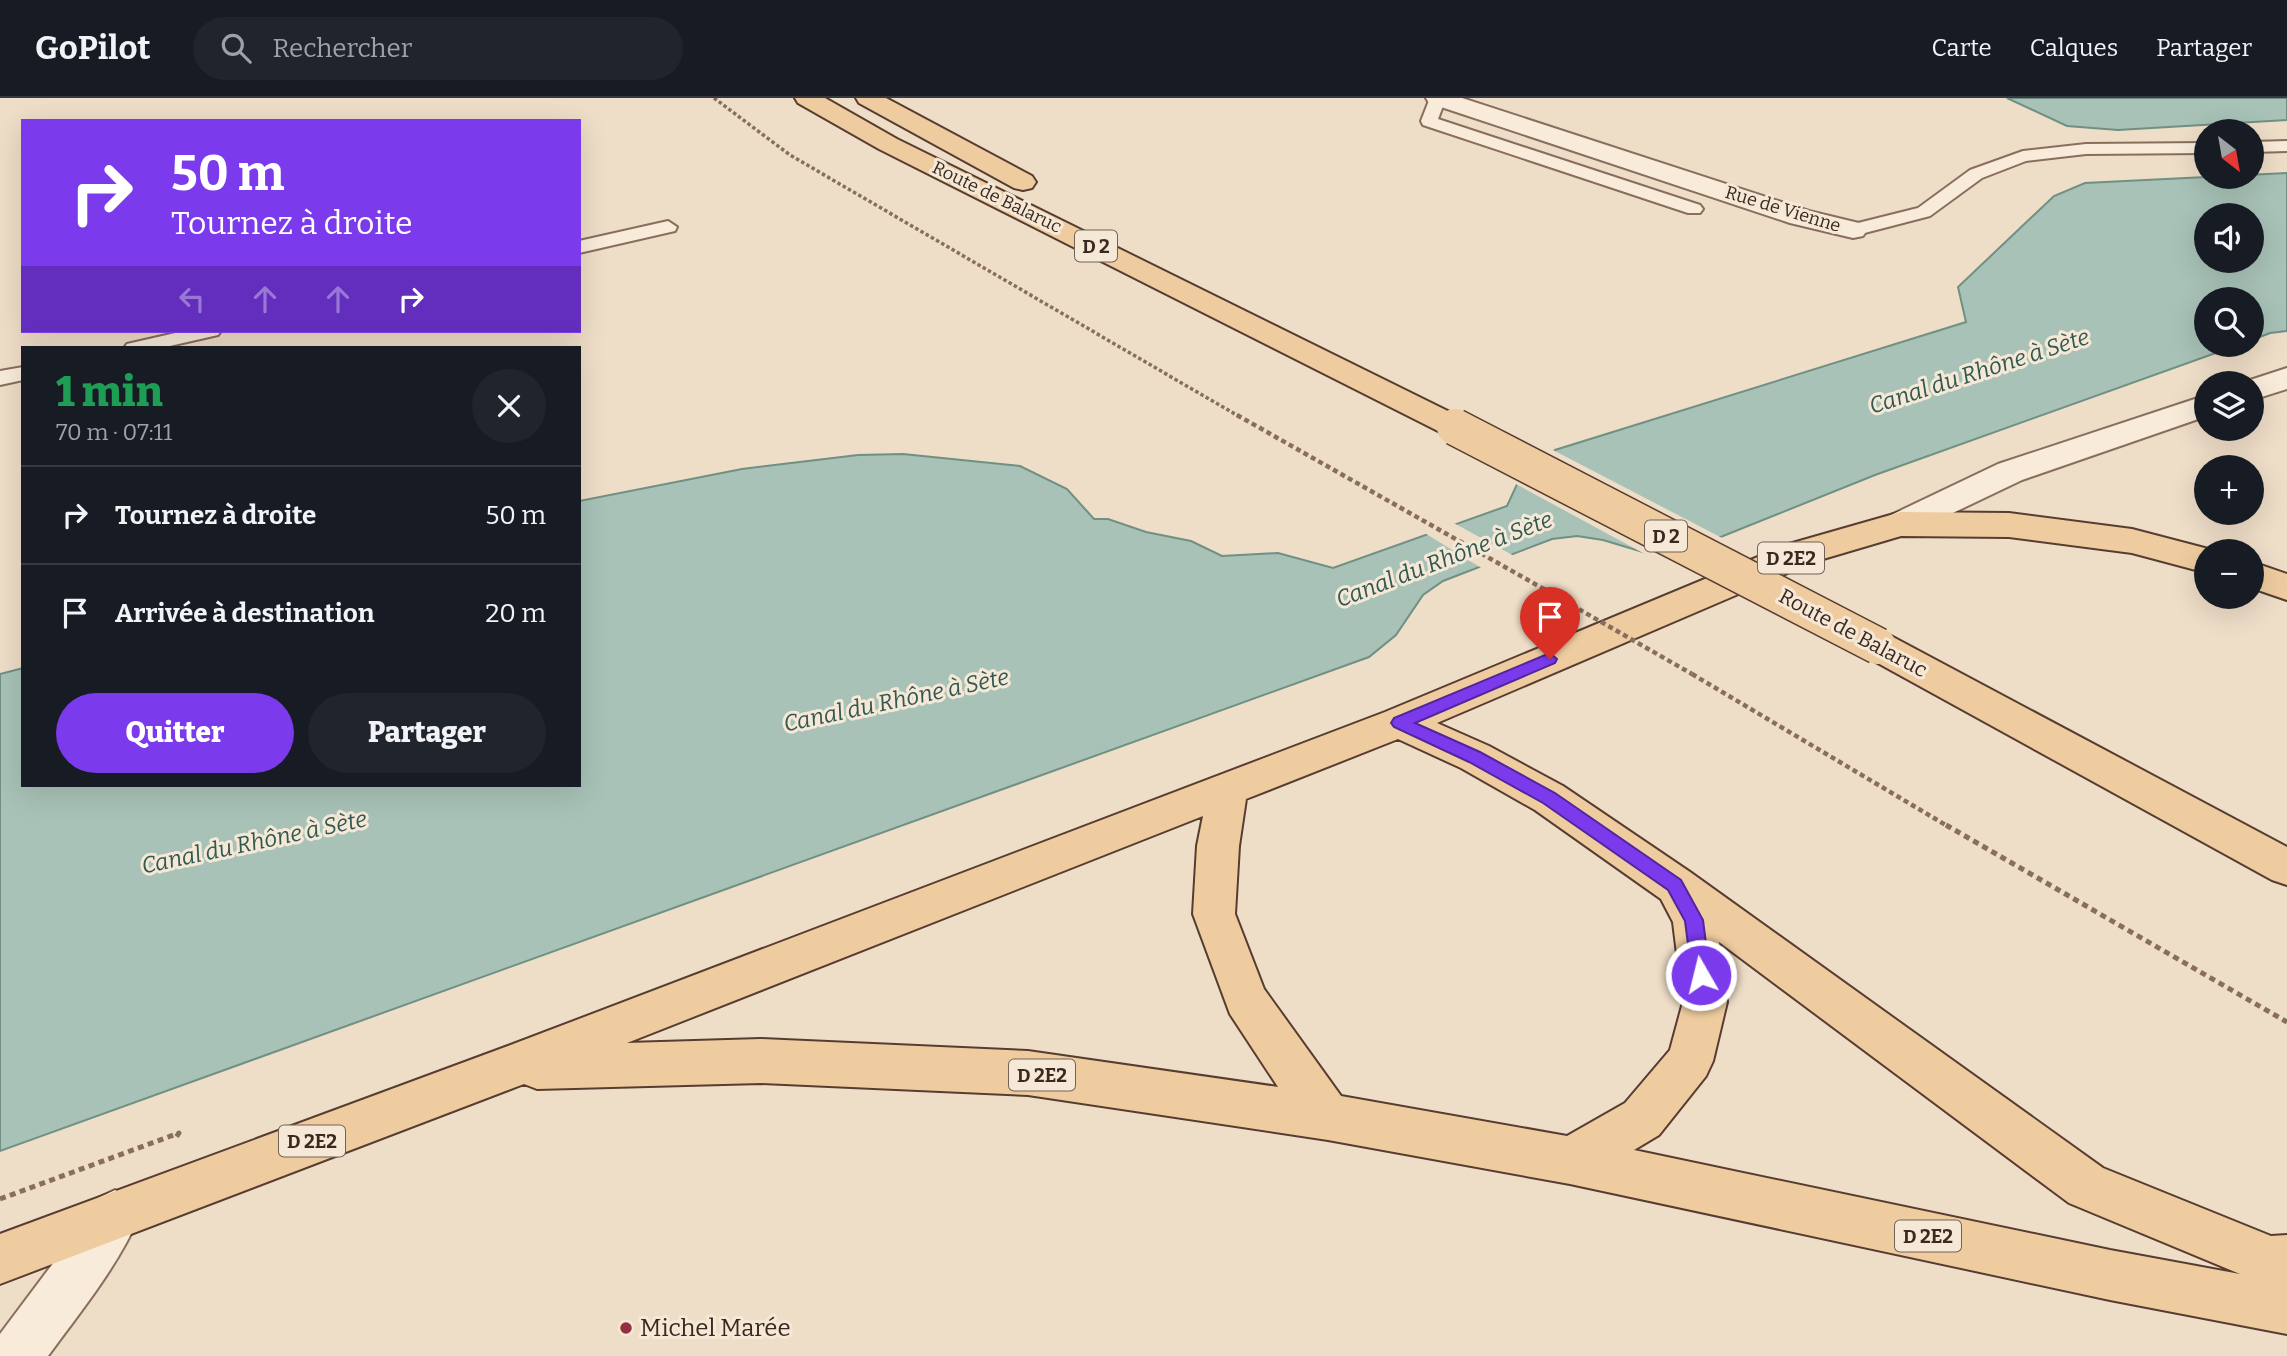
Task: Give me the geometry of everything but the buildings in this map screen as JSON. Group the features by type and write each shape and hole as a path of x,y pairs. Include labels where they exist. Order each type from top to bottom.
{"main road":[{"name":"Route de Balaruc","path":"807,98 888,144 1303,349 1878,646 2287,867"},
{"name":"Route de Balaruc","path":"868,98 1037,190 1303,349"},
{"name":"D 2E2","path":"0,1259 508,1068 1399,723 1801,553 1901,524 2009,525 2132,541 2194,558"},
{"path":"2264,579 2287,587"},
{"path":"1399,723 1475,757 1549,798 1674,885 2086,1186 2271,1261 2287,1260"},
{"path":"1228,789 1218,846 1214,914 1246,1000 1328,1117"},
{"path":"1570,1160 1642,1119 1689,1060 1705,1002 1694,920 1674,885"},
{"name":"D 2E2","path":"508,1068 761,1061 1028,1073 1328,1117 1570,1160 2110,1275 2287,1308"}],"street":[{"name":"Rue de Vienne","path":"1438,98 1800,217 1853,230"},
{"path":"2264,386 2287,378"},
{"path":"1901,524 2010,472 2194,409"},
{"path":"16,1356 84,1264 115,1215"}],"lane":[{"path":"1438,98 1429,121 1695,209"},
{"path":"2264,147 2287,146"},
{"name":"Rue de Vienne","path":"1853,230 1924,212 1976,174 2023,156 2085,149 2194,148"},
{"path":"581,247 668,227"},
{"path":"143,346 202,333"},
{"path":"0,379 21,374"}],"path":[{"path":"714,98 790,155 1140,360 1692,674 2047,885 2287,1022"}],"water":[{"path":"2007,98 2287,98 2287,120 2194,119 2194,126 2118,130 2067,126"},
{"name":"Canal du Rhône à Sète","path":"2287,173 2287,331 2264,335 2264,287 2194,287 2194,357 2204,357 1875,475 1666,559 1603,540 1577,536 1552,539 1443,581 1423,595 1396,635 1369,657 0,1151 0,674 21,669 21,787 581,787 581,501 742,469 858,455 903,454 1020,466 1067,489 1094,519 1108,519 1146,532 1191,541 1222,556 1278,553 1333,568 1507,506 1518,482 1555,450 1966,322 1958,287 2054,196 2085,183 2194,178 2194,189 2264,189 2264,174"}],"pier":[{"path":"1551,449 1726,540 1665,562 1654,559 1514,483"},
{"path":"1452,522 1516,557 1483,569 1423,532"}],"place":[{"name":"Michel Marée","path":"626,1328"}],"route":[{"path":"1550,659 1399,723 1475,757 1549,798 1674,885 1694,920 1701,975"}]}
